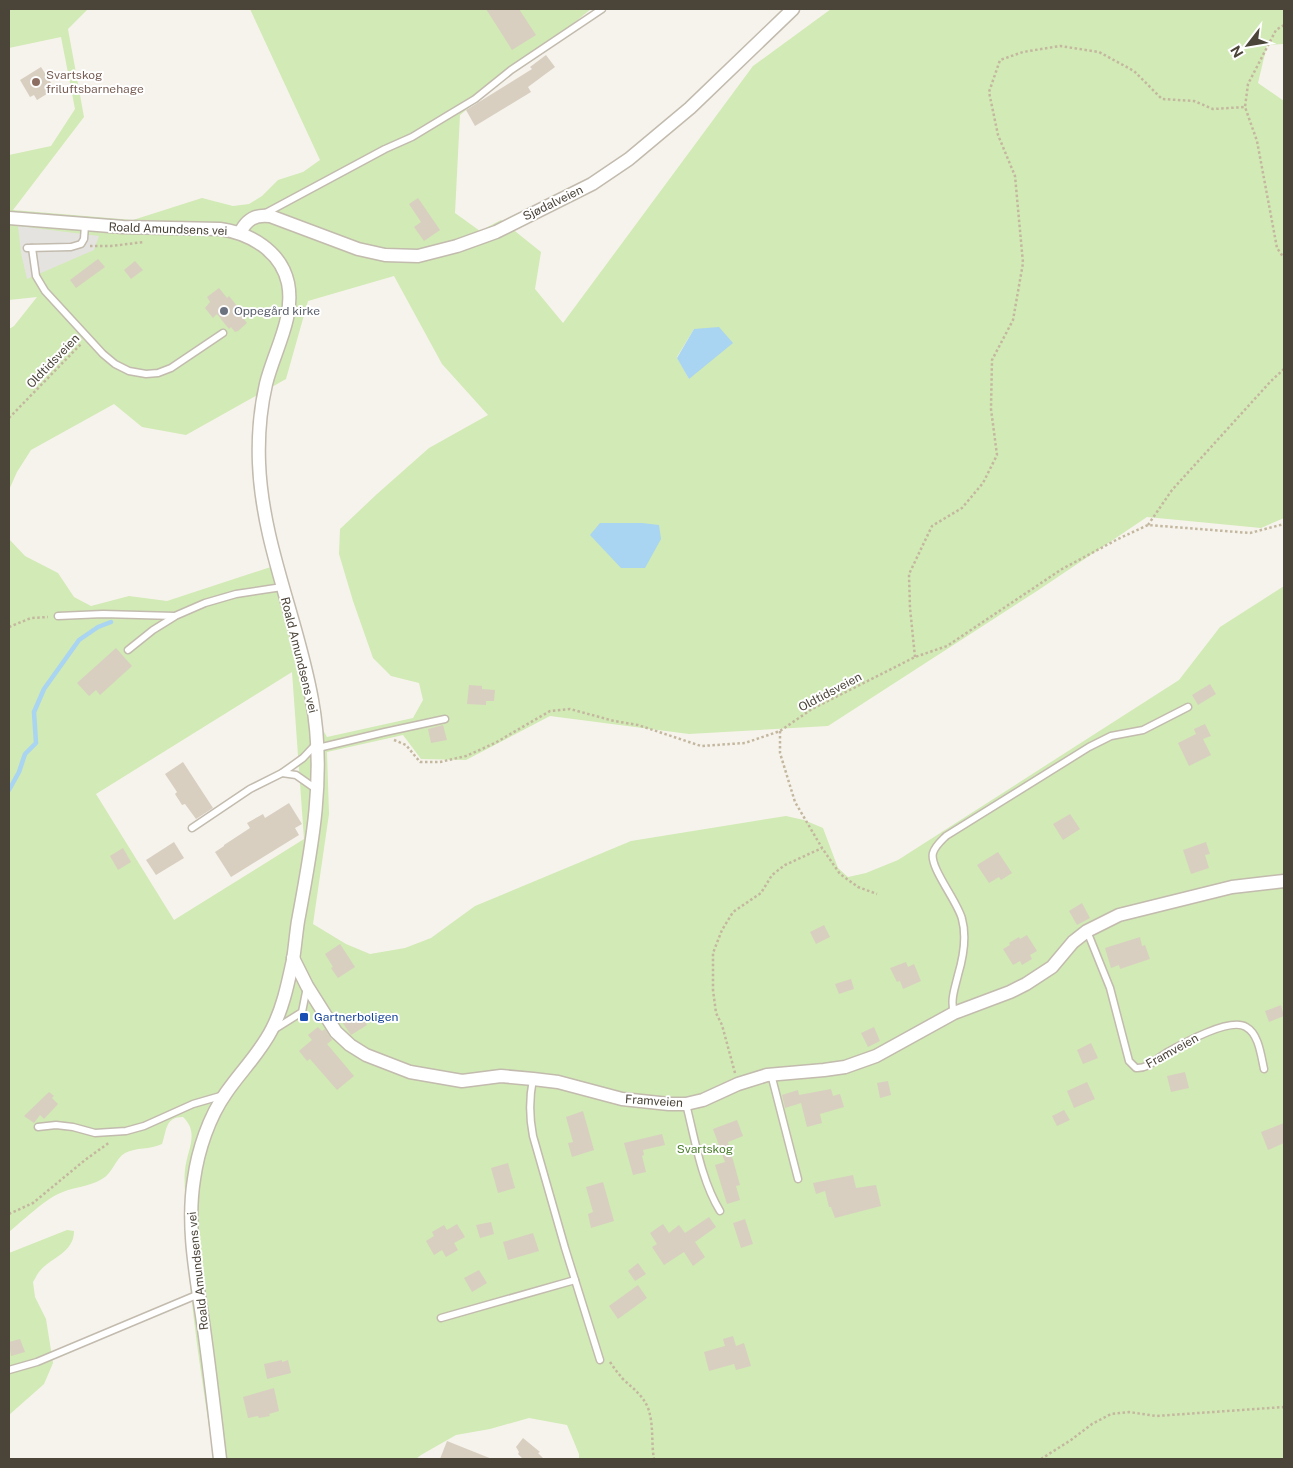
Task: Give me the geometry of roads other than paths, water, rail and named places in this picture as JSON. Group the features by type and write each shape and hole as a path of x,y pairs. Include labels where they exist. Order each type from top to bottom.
{"street":[{"name":"Sjødalveien","path":"260,215 282,219 358,249 385,255 418,256 457,246 496,232 592,184 629,158 690,108 792,9"},
{"path":"240,234 247,222 260,215"},
{"name":"Roald Amundsens vei","path":"9,218 159,229 220,229 257,241 269,250 279,263 288,284 289,296 285,325 266,384 260,419 260,484 282,587 295,626 312,699 318,745 318,792 312,854 293,958 280,1009 271,1031 258,1052 225,1094 206,1134 194,1177 192,1231 220,1459"},
{"name":"Framveien","path":"293,958 307,986 336,1032 350,1045 366,1055 410,1072 462,1081 501,1076 533,1079 558,1082 622,1099 686,1104 703,1100 738,1084 771,1074 824,1070 861,1062 876,1056 954,1013 1010,992 1043,975 1052,968 1073,942 1087,931 1120,916 1232,887 1284,880"}],"lane":[{"path":"260,215 384,149 412,137 475,99 511,70 602,9"},
{"path":"86,225 84,239 81,244 71,247 30,248 36,276 45,291 115,364 129,371 146,374 158,373 171,368 223,333"},
{"path":"128,650 153,630 175,616 205,603 236,594 282,587"},
{"path":"58,616 103,614 175,616"},
{"path":"954,1013 952,1006 960,970 965,931 962,917 956,904 933,863 933,852 937,844 946,836 1089,747 1111,736 1142,730 1188,707"},
{"path":"192,828 250,789 282,773 318,745 445,719"},
{"path":"282,773 302,778 318,792"},
{"name":"Framveien","path":"1087,931 1110,988 1130,1061 1136,1068 1147,1066 1189,1040 1216,1029 1238,1024 1246,1026 1252,1033 1259,1046 1264,1069"},
{"path":"271,1031 302,1012 307,986"},
{"path":"771,1074 798,1179"},
{"path":"533,1079 529,1102 529,1119 600,1360"},
{"path":"38,1127 56,1125 95,1133 126,1131 144,1126 192,1104 225,1094"},
{"path":"686,1104 704,1173 720,1212"},
{"path":"441,1318 575,1280"},
{"path":"9,1370 37,1362 199,1294"}],"water":[{"path":"719,327 733,343 689,379 677,358 694,329"},
{"path":"600,523 659,525 661,539 645,568 621,568 590,535"}],"waterway":[{"path":"9,790 19,772 25,754 36,743 34,712 44,689 79,640 98,627 111,622"}],"place":[{"name":"Svartskog friluftsbarnehage","path":"36,82"},
{"name":"Oppegård kirke","path":"224,311"},
{"name":"Gartnerboligen","path":"304,1017"}],"park label":[{"name":"Svartskog","path":"705,1149"}]}
